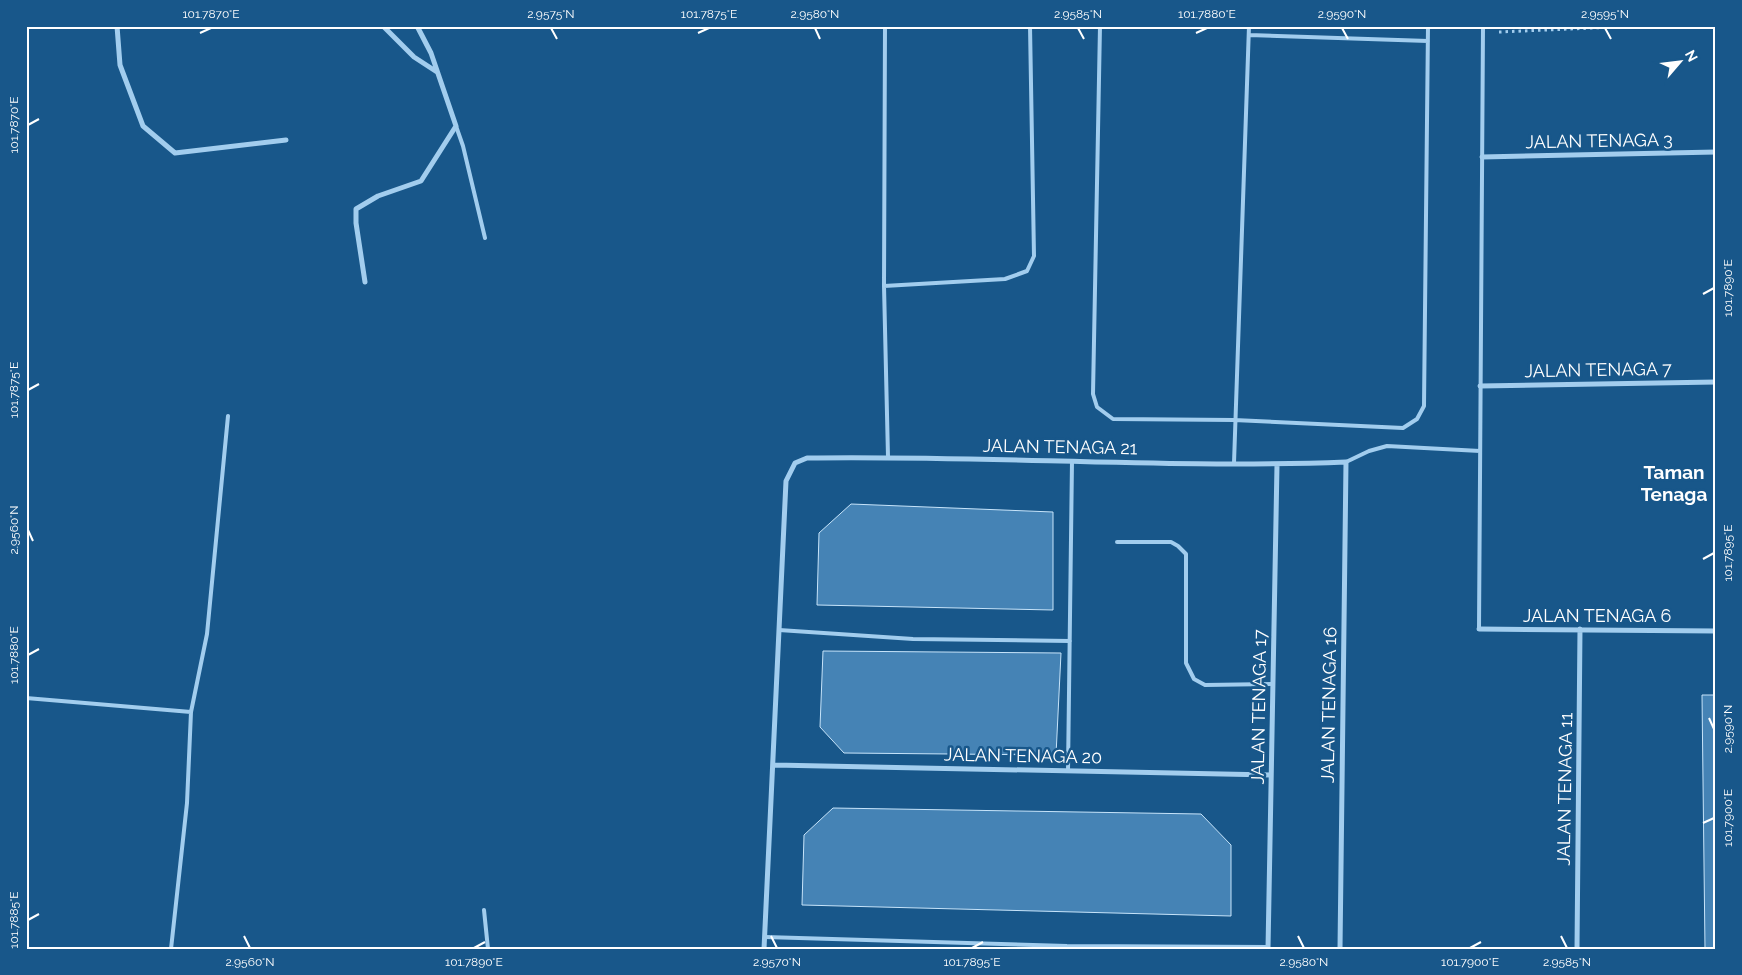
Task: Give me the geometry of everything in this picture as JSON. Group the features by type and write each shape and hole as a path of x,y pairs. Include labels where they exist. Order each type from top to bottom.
{"street":[{"path":"117,26 120,65 143,126 175,153 286,140"},
{"path":"383,26 414,57 437,72"},
{"path":"365,282 356,223 356,209 378,196 421,181 456,126 431,53 417,26"},
{"name":"JALAN TENAGA 3","path":"1482,157 1716,152"},
{"name":"JALAN TENAGA 7","path":"1480,386 1716,382"},
{"name":"JALAN TENAGA 21","path":"779,630 786,481 795,463 807,458 888,457 1276,465 1346,462"},
{"name":"JALAN TENAGA 16","path":"1340,949 1346,462"},
{"name":"JALAN TENAGA 17","path":"1268,948 1276,465"},
{"name":"JALAN TENAGA 6","path":"1479,629 1716,630"},
{"path":"764,949 779,630"},
{"name":"JALAN TENAGA 11","path":"1577,949 1580,630"},
{"name":"JALAN TENAGA 20","path":"774,765 1271,775"}],"lane":[{"path":"885,26 884,286 888,457"},
{"path":"884,286 1005,279 1027,272 1034,256 1030,26"},
{"path":"1100,26 1093,394 1097,407 1113,419 1234,420 1403,428 1417,418 1424,406 1428,26"},
{"path":"1234,464 1234,420 1249,26"},
{"path":"1479,629 1483,26"},
{"path":"1249,35 1428,41"},
{"path":"456,126 463,146 485,238"},
{"path":"171,949 187,803 191,712 207,634 228,416"},
{"path":"1346,462 1369,451 1387,446 1480,451"},
{"path":"1068,771 1072,461"},
{"path":"1117,542 1171,542 1186,554 1186,663 1194,679 1205,685 1273,684"},
{"path":"779,630 913,639 1070,640"},
{"path":"26,698 191,712"},
{"path":"484,910 488,949"},
{"path":"765,937 1067,946 1268,948"}],"path":[{"path":"1483,33 1639,26"}],"building":[{"path":"851,504 1053,512 1053,610 817,605 819,533"},
{"path":"823,651 1061,653 1056,755 844,753 820,727"},
{"path":"1702,695 1716,695 1716,949 1705,949"},
{"path":"833,808 1201,814 1231,845 1231,916 802,905 804,835"}],"district":[{"name":"Taman Tenaga","path":"1674,483"}]}
